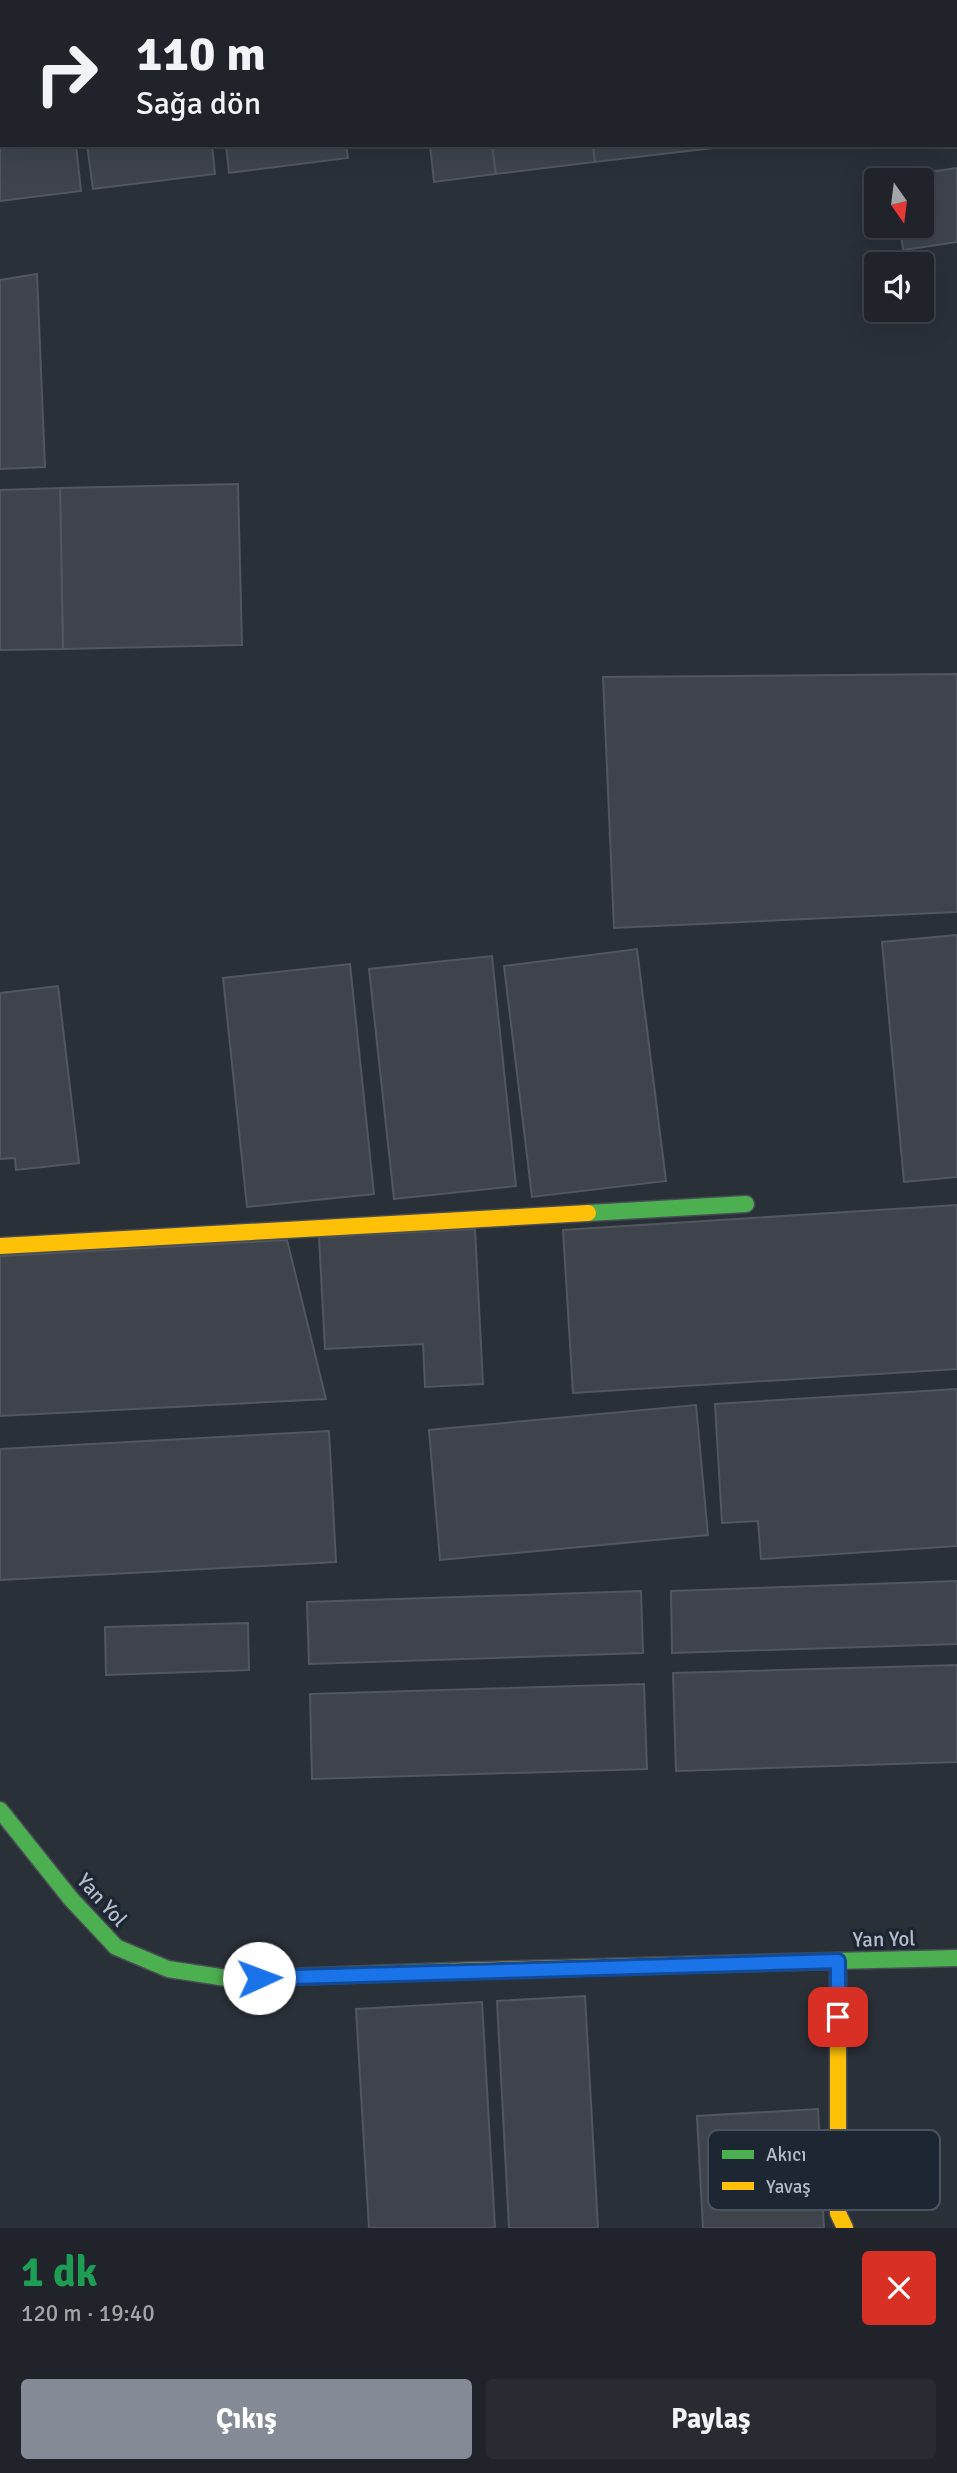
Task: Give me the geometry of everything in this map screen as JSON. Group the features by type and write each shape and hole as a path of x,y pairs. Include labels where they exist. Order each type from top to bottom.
{"street":[{"path":"0,1246 746,1204"},
{"name":"Yan Yol","path":"0,1810 71,1899 116,1947 168,1969 233,1979 546,1967 957,1958"},
{"path":"838,1961 838,2130"},
{"path":"838,2210 845,2228"}],"building":[{"path":"0,147 76,147 81,191 0,201"},
{"path":"87,147 212,147 215,174 93,189"},
{"path":"226,147 346,147 348,158 229,173"},
{"path":"430,147 492,147 496,174 434,182"},
{"path":"492,147 593,147 595,162 496,174"},
{"path":"593,147 722,147 595,162"},
{"path":"957,168 957,242 903,250 902,238 934,238 934,171"},
{"path":"37,274 45,467 0,469 0,280"},
{"path":"238,484 242,645 63,649 60,488"},
{"path":"60,488 63,649 0,650 0,490"},
{"path":"957,674 957,912 614,928 603,677"},
{"path":"957,935 957,1177 904,1182 882,942"},
{"path":"637,949 666,1181 532,1197 504,966"},
{"path":"492,956 516,1186 394,1199 369,969"},
{"path":"350,964 374,1194 247,1207 223,978"},
{"path":"58,986 79,1163 16,1170 15,1158 0,1159 0,993"},
{"path":"957,1205 957,1369 573,1393 563,1230"},
{"path":"475,1229 483,1384 425,1387 423,1344 325,1349 319,1237"},
{"path":"287,1240 326,1399 0,1416 0,1256"},
{"path":"957,1389 957,1546 761,1559 758,1521 722,1523 715,1404"},
{"path":"696,1405 708,1535 440,1560 429,1430"},
{"path":"329,1431 336,1562 0,1580 0,1449"},
{"path":"957,1581 957,1644 672,1653 671,1591"},
{"path":"641,1591 643,1653 309,1664 307,1602"},
{"path":"248,1623 249,1670 106,1675 105,1627"},
{"path":"957,1665 957,1762 676,1771 673,1673"},
{"path":"644,1684 647,1769 312,1779 310,1694"},
{"path":"585,1996 598,2228 509,2228 497,2001"},
{"path":"482,2002 495,2228 369,2228 356,2009"},
{"path":"818,2109 819,2130 708,2130 708,2210 823,2210 824,2228 703,2228 697,2116"}],"traffic: fast":[{"path":"588,1213 746,1204"},
{"path":"0,1810 71,1899 116,1947 168,1969 233,1979 454,1971"},
{"path":"793,1962 957,1958"}],"traffic: slow":[{"path":"0,1246 588,1213"},
{"path":"838,1961 838,2130"},
{"path":"454,1971 793,1962"},
{"path":"838,2210 845,2228"}],"route":[{"path":"259,1978 546,1967 838,1961 838,2017"}]}
